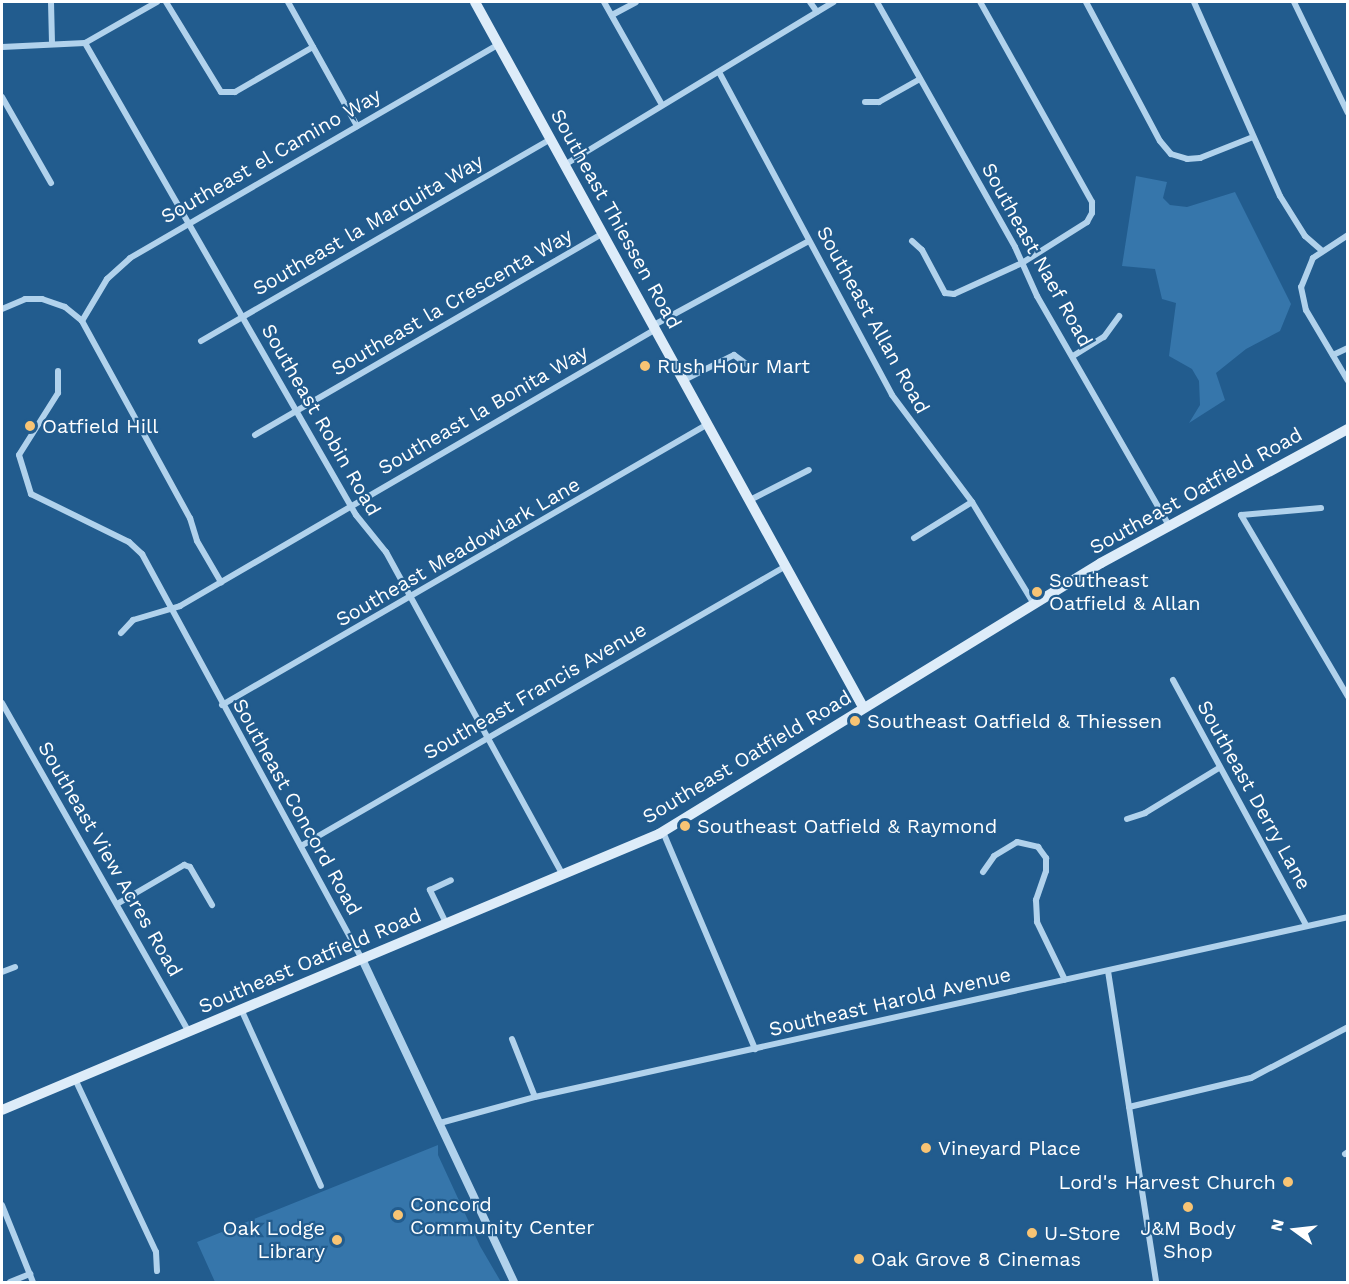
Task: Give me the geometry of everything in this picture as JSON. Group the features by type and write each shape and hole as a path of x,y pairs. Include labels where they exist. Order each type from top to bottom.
{"main road":[{"name":"Southeast Thiessen Road","path":"475,2 552,138 863,707"},
{"name":"Southeast Oatfield Road","path":"2,1110 663,832 863,707 1168,524 1347,429"}],"street":[{"path":"51,2 52,44"},
{"path":"2,48 86,43 158,2"},
{"path":"166,2 221,92 235,92 314,47"},
{"path":"288,2 357,126"},
{"path":"604,2 662,105"},
{"path":"612,15 636,2"},
{"path":"810,2 817,12"},
{"path":"566,164 834,2"},
{"name":"Southeast Naef Road","path":"877,2 1168,524"},
{"path":"912,242 922,250 945,293 954,294 1022,263 1087,222 1093,208 980,2"},
{"path":"1086,2 1160,141 1171,154 1187,159 1200,158 1253,136"},
{"path":"1194,2 1291,216 1305,237 1321,250"},
{"path":"1294,2 1347,113"},
{"name":"Southeast Robin Road","path":"86,43 351,506 386,552 563,875"},
{"name":"Southeast el Camino Way","path":"82,321 97,293 118,267 189,223 499,44"},
{"name":"Southeast Allan Road","path":"719,72 899,406 972,502 1034,604"},
{"path":"865,102 879,102 920,79"},
{"path":"2,99 51,183"},
{"name":"Southeast la Marquita Way","path":"201,341 552,138"},
{"name":"Southeast la Crescenta Way","path":"255,435 604,233"},
{"path":"1347,235 1321,250 1305,269 1301,294 1306,310 1347,381"},
{"name":"Southeast la Bonita Way","path":"121,633 133,620 171,610 221,582 655,327 809,241"},
{"path":"2,309 17,301 42,299 65,307 82,321 190,518 197,541 221,582"},
{"path":"1073,356 1104,337 1119,316"},
{"path":"1333,355 1347,348"},
{"path":"684,380 735,355 753,369"},
{"name":"Southeast Concord Road","path":"58,371 58,393 19,455 31,494 137,549 362,959 514,1282"},
{"name":"Southeast Meadowlark Lane","path":"222,705 411,598 708,424"},
{"path":"750,500 809,470"},
{"path":"914,538 972,502"},
{"path":"1321,508 1240,515 1347,697"},
{"name":"Southeast Francis Avenue","path":"301,846 786,566"},
{"name":"Southeast Derry Lane","path":"1173,680 1306,925"},
{"name":"Southeast View Acres Road","path":"2,703 189,1032"},
{"path":"1127,819 1145,813 1219,768"},
{"path":"663,832 754,1049"},
{"path":"983,872 994,856 1017,842 1038,848 1046,858 1046,871 1036,900 1037,922 1065,980"},
{"path":"117,904 184,865 190,867 212,905"},
{"path":"446,923 430,891 451,880"},
{"name":"Southeast Harold Avenue","path":"440,1123 535,1097 1347,917"},
{"path":"2,972 15,967"},
{"path":"1108,970 1156,1282"},
{"path":"242,1009 321,1186"},
{"path":"1129,1107 1251,1078 1347,1028"},
{"path":"512,1039 535,1097"},
{"path":"75,1079 156,1252 157,1271"},
{"path":"2,1205 33,1282"},
{"path":"10,1282 30,1274"}],"shaded area":[{"path":"1136,176 1167,182 1163,198 1170,205 1187,207 1235,192 1291,304 1280,331 1246,349 1216,373 1225,400 1189,423 1200,405 1199,381 1192,369 1169,356 1176,303 1162,299 1155,269 1122,266"},
{"path":"438,1145 438,1155 480,1246 501,1282 215,1282 197,1242"}],"place":[{"name":"Rush Hour Mart","path":"645,366"},
{"name":"Oatfield Hill","path":"30,426"},
{"name":"Southeast Oatfield & Allan","path":"1037,592"},
{"name":"Southeast Oatfield & Thiessen","path":"855,721"},
{"name":"Southeast Oatfield & Raymond","path":"685,826"},
{"name":"Vineyard Place","path":"926,1148"},
{"name":"Lord's Harvest Church","path":"1288,1182"},
{"name":"J&M Body Shop","path":"1188,1207"},
{"name":"Concord Community Center","path":"398,1215"},
{"name":"U-Store","path":"1032,1233"},
{"name":"Oak Lodge Library","path":"337,1240"},
{"name":"Oak Grove 8 Cinemas","path":"859,1259"}]}
